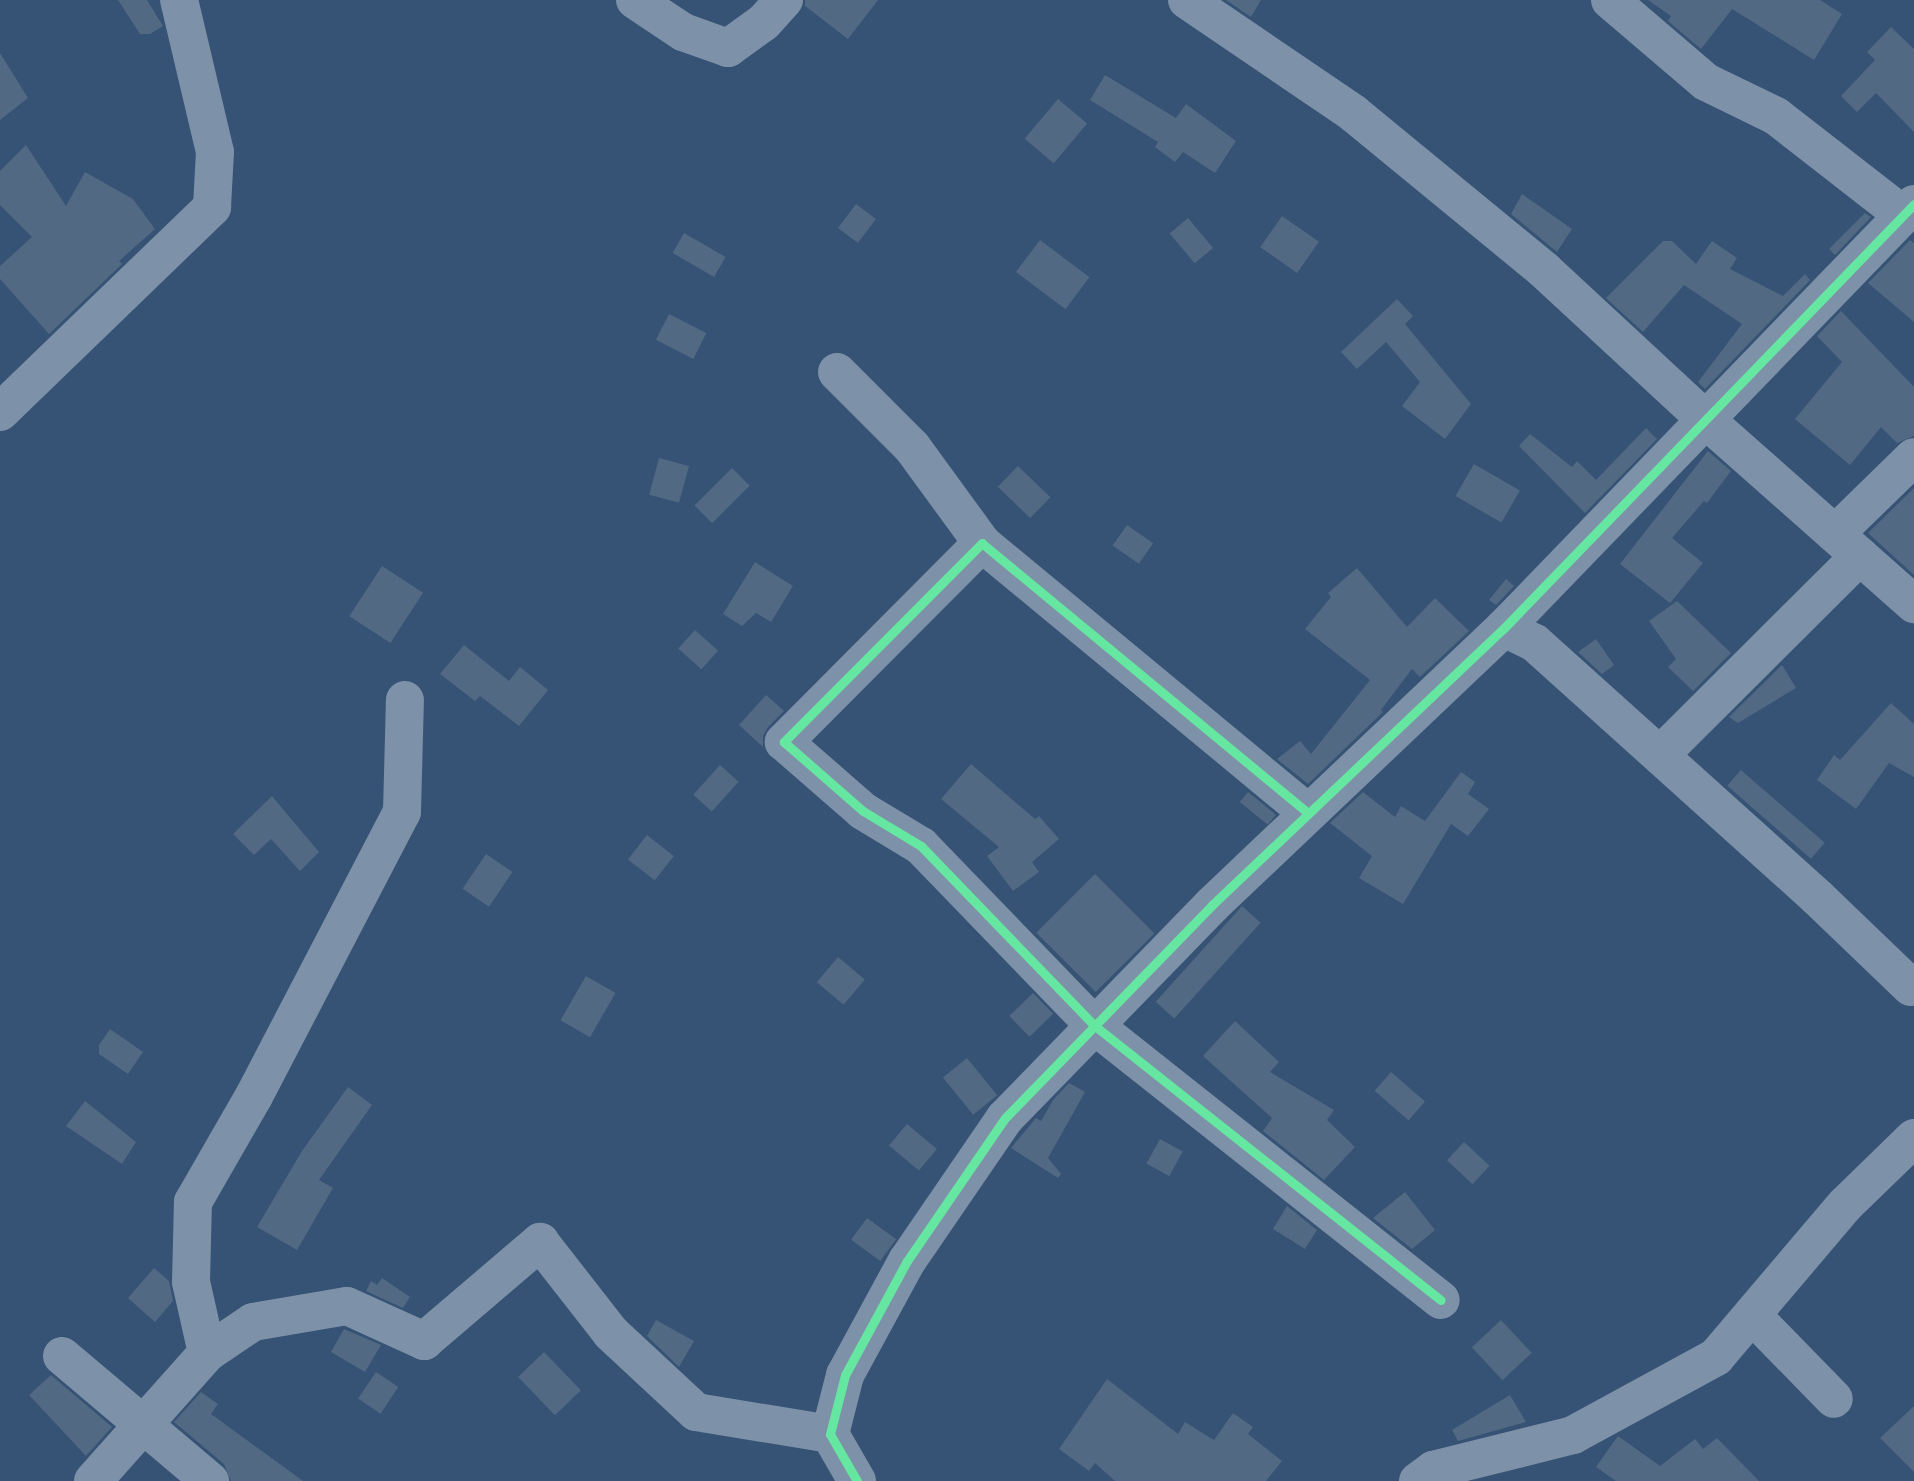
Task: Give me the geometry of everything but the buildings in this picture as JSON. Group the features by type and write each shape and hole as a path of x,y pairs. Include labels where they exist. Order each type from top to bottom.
{"street":[{"path":"0,412 212,207 215,152 179,0"},
{"path":"635,0 683,32 728,48 764,22 784,0"},
{"path":"1187,0 1353,113 1544,271 1914,604"},
{"path":"857,1481 830,1434 845,1375 907,1261 1006,1118 1212,905 1504,628 1909,209 1776,116 1706,82 1610,0"},
{"path":"838,372 912,447 982,543 1308,813"},
{"path":"1660,755 1847,545 1914,457"},
{"path":"982,543 784,742 863,811 921,846 1095,1026 1441,1300"},
{"path":"1504,628 1535,643 1817,897 1911,987"},
{"path":"207,1353 191,1282 193,1202 254,1096 402,812 405,700"},
{"path":"1418,1481 1433,1470 1573,1435 1716,1357 1845,1205 1914,1138"},
{"path":"93,1481 207,1353 253,1322 347,1306 424,1341 540,1242 611,1333 696,1412 830,1434"},
{"path":"1752,1315 1834,1399"},
{"path":"62,1356 144,1426 190,1474"}],"cycle path":[{"path":"857,1481 830,1434 845,1375 907,1261 1005,1118 1212,905 1504,628 1914,204"},
{"path":"1308,813 982,543 784,742 863,811 921,846 1095,1026 1441,1300"}]}
